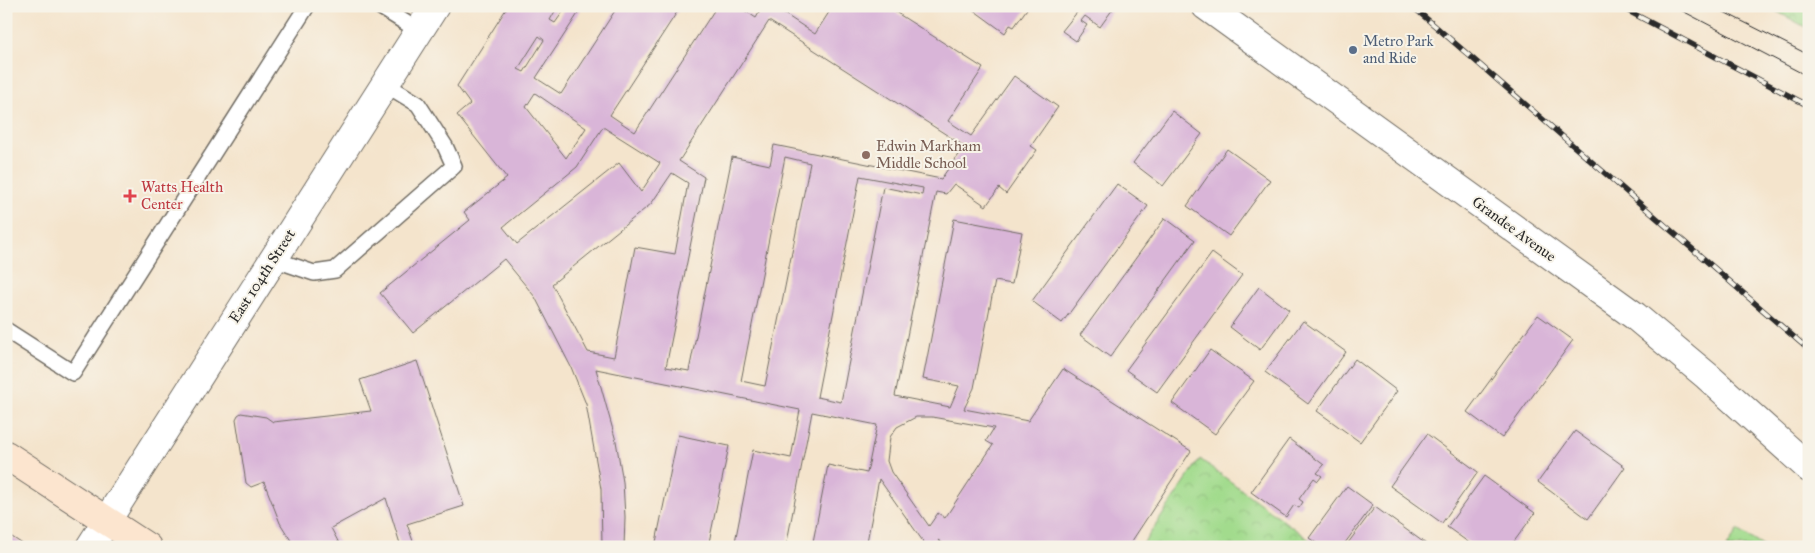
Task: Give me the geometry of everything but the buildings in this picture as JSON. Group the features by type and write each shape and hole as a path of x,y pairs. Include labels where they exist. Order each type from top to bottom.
{"main road":[{"path":"6,455 147,547"}],"street":[{"name":"East 104th Street","path":"90,547 435,6"},
{"name":"Grandee Avenue","path":"1206,6 1635,316 1707,376 1809,468"}],"lane":[{"path":"6,330 73,373 307,6"},
{"path":"379,6 419,31"},
{"path":"273,259 314,273 335,270 454,166 445,146 418,104 385,84"}],"green space":[{"path":"1767,6 1809,6 1809,29"},
{"path":"1200,459 1319,547 1141,547"},
{"path":"1738,530 1764,547 1727,547"}],"tram line":[{"path":"1673,6 1809,77"},
{"path":"1712,6 1809,55"}],"railway":[{"path":"1412,6 1809,350"},
{"path":"1619,6 1809,106"}],"place":[{"name":"Metro Park and Ride","path":"1353,50"},
{"name":"Edwin Markham Middle School","path":"866,155"},
{"name":"Watts Health Center","path":"130,196"}]}
